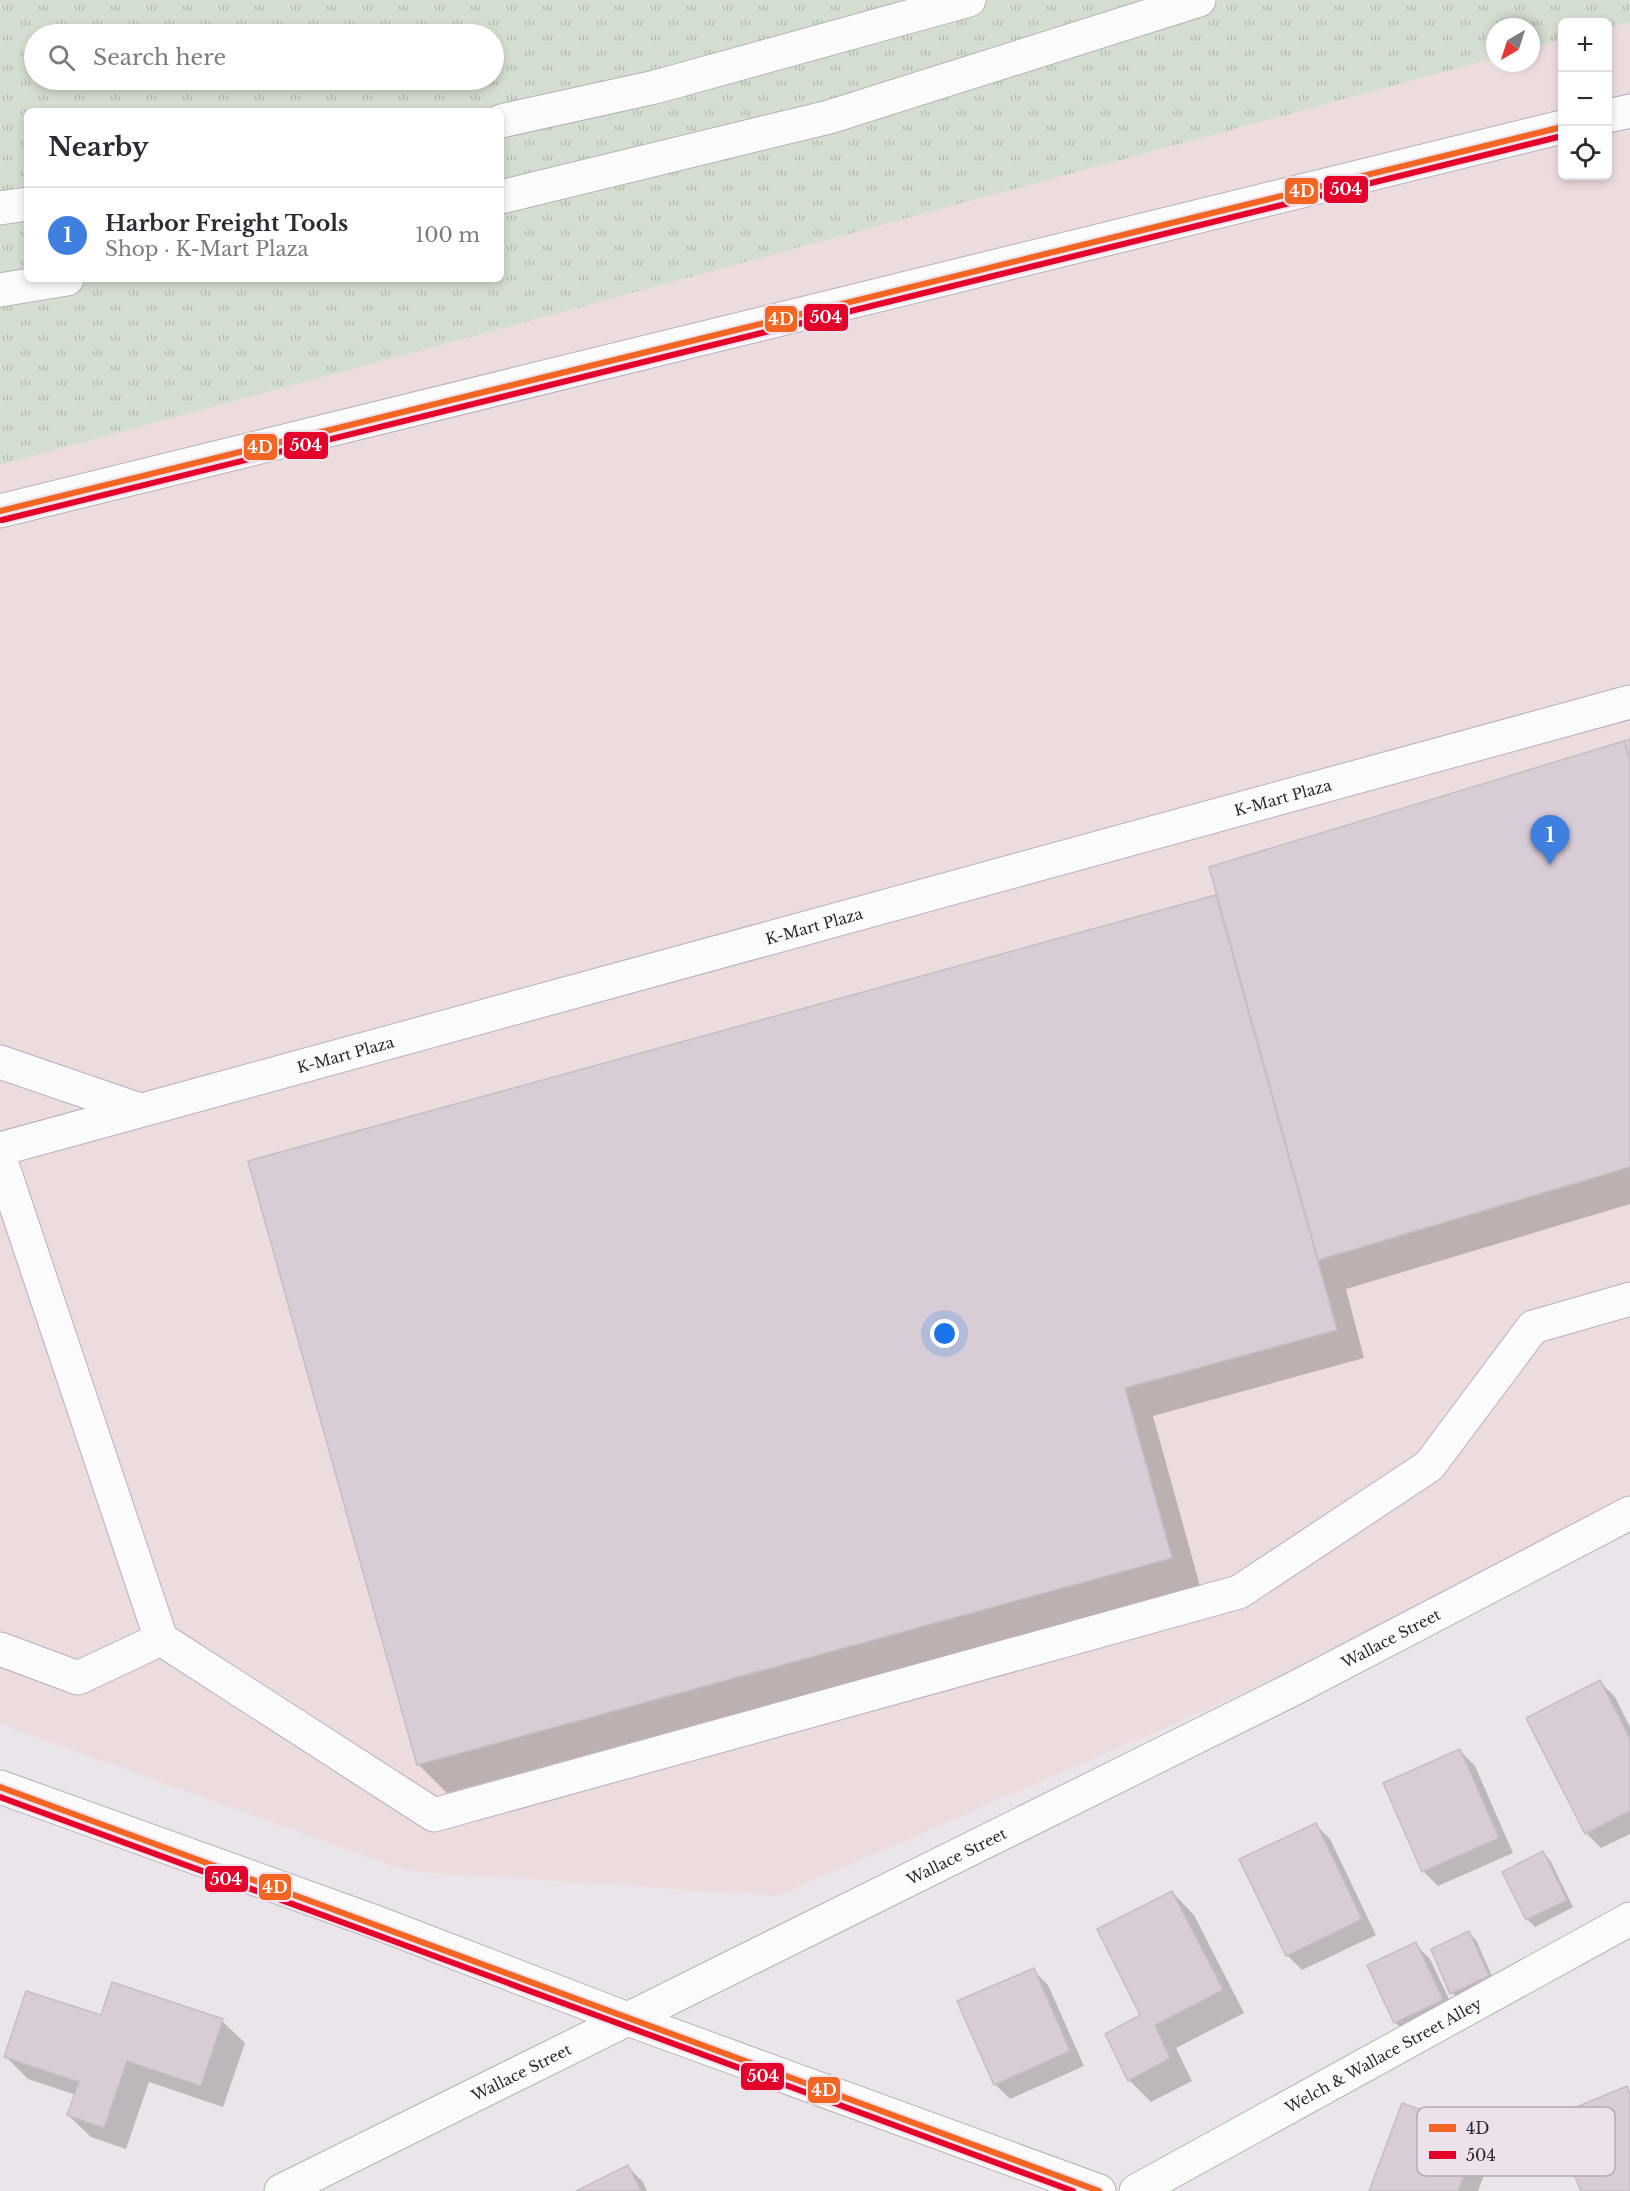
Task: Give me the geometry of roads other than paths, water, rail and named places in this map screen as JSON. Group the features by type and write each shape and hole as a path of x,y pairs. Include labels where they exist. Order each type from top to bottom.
{"main road":[{"path":"504,120 655,87 969,0"},
{"path":"504,195 829,117 1199,0"},
{"path":"1612,115 1630,111"},
{"path":"0,511 1558,129"},
{"path":"0,208 24,204"},
{"path":"0,290 49,282"},
{"name":"K-Mart Plaza","path":"0,1149 1630,702"},
{"path":"0,1062 140,1110"},
{"path":"0,1158 161,1639 434,1815 1239,1592 1429,1466 1533,1327 1630,1299"},
{"name":"Wallace Street","path":"281,2191 625,2018 1293,1689 1630,1513"},
{"path":"0,1649 78,1678 161,1639"},
{"path":"0,1787 378,1923 1057,2186 1099,2191"},
{"name":"Welch & Wallace Street Alley","path":"1137,2191 1630,1919"}],"place":[{"name":"Harbor Freight Tools","path":"1550,865"}]}
